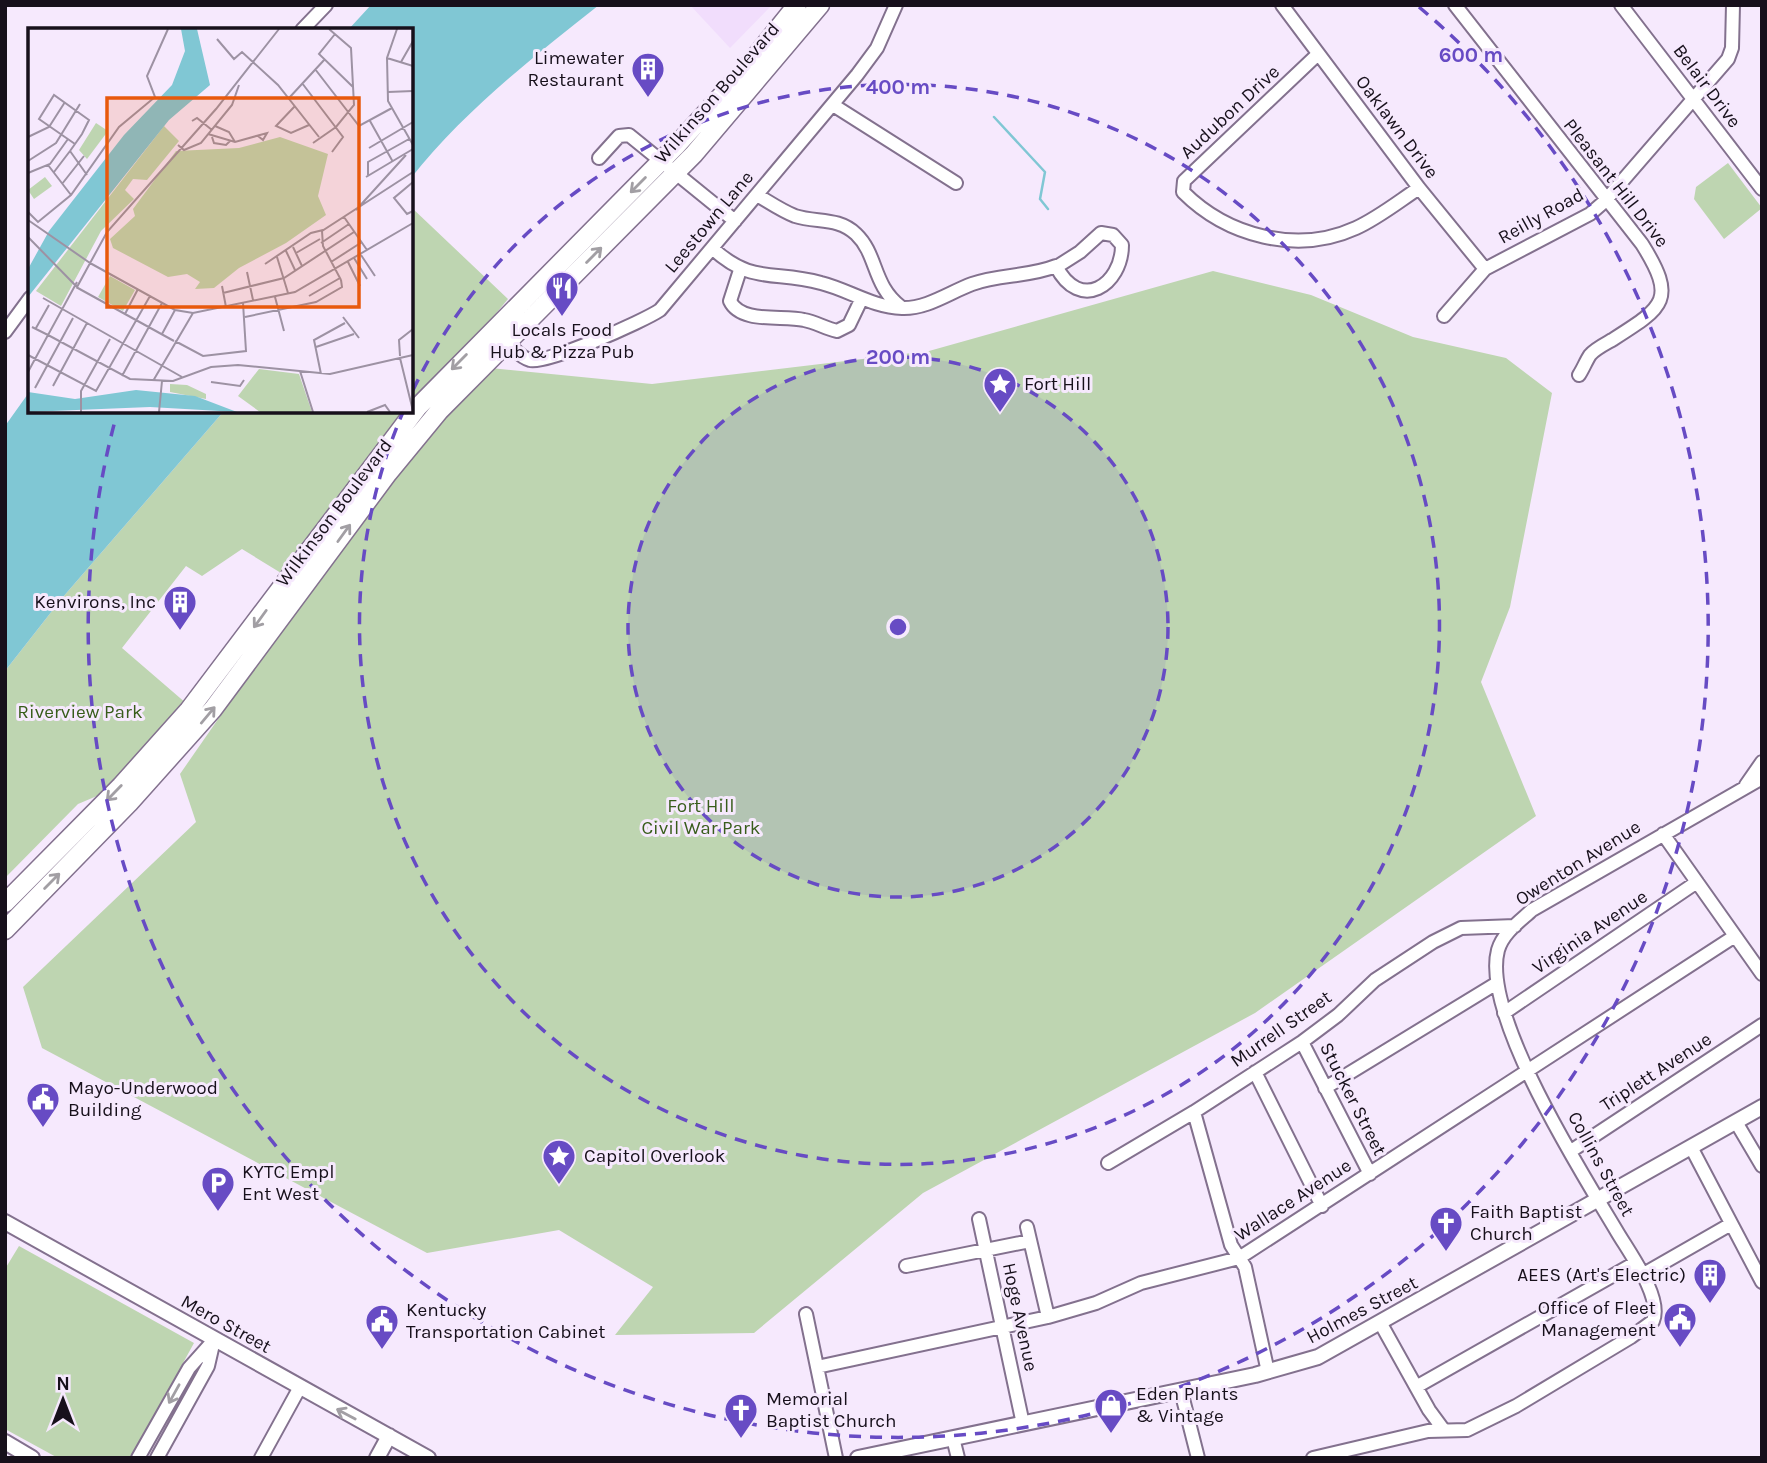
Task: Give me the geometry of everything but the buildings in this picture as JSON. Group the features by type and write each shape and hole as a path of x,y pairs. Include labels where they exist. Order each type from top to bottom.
{"highway":[{"name":"Wilkinson Boulevard","path":"5,903 128,778 189,710 393,436 442,380 662,160 744,71 797,5"},
{"name":"Wilkinson Boulevard","path":"5,930 197,729 262,646 405,452 508,341 677,172 746,95 820,5"}],"main road":[{"name":"Holmes Street","path":"858,1458 1268,1372 1318,1357 1381,1324 1762,1107"},
{"name":"Mero Street","path":"5,1222 428,1458"},
{"path":"377,1458 389,1436"},
{"path":"5,1442 32,1458"}],"street":[{"path":"304,28 326,5"},
{"name":"Leestown Lane","path":"496,326 522,355 539,361 635,325 665,304 877,48 896,5"},
{"name":"Oaklawn Drive","path":"1282,5 1419,188 1485,269"},
{"name":"Pleasant Hill Drive","path":"1455,5 1605,201 1642,244 1657,269 1663,289 1658,307 1640,323 1591,354 1579,375"},
{"name":"Belair Drive","path":"1621,5 1762,189"},
{"name":"Reilly Road","path":"1444,316 1485,269 1590,214 1605,201 1728,59 1732,48 1733,5"},
{"name":"Audubon Drive","path":"1318,54 1184,181 1183,192 1210,214 1243,232 1266,239 1294,241 1325,238 1353,229 1419,188"},
{"path":"833,104 956,183"},
{"path":"599,158 616,139 625,134 662,160 735,221"},
{"path":"757,195 796,216 839,223 854,233 865,246 876,277 902,308"},
{"path":"712,248 740,270 755,275 819,282 861,300 902,308 938,300 979,282 1056,266 1080,252 1098,234 1114,235 1122,248 1116,266 1101,285 1089,292 1074,289 1065,282 1056,266"},
{"path":"740,270 730,301 736,310 747,314 799,319 836,331 849,325 861,300"},
{"path":"877,303 887,293"},
{"path":"5,332 28,301"},
{"path":"1744,788 1762,762"},
{"name":"Owenton Avenue","path":"1527,1071 1504,1013 1497,983 1498,950 1515,926 1532,910 1762,778"},
{"path":"1663,834 1762,974"},
{"name":"Virginia Avenue","path":"1504,1013 1697,882"},
{"name":"Murrell Street","path":"1108,1163 1194,1112 1302,1042 1338,1015 1375,980 1452,932 1471,927 1515,926"},
{"name":"Wallace Avenue","path":"817,1367 1048,1317 1096,1303 1141,1283 1239,1258 1735,936"},
{"path":"1325,1088 1497,983"},
{"name":"Triplett Avenue","path":"1572,1151 1762,1026"},
{"name":"Stucker Street","path":"1302,1042 1370,1174"},
{"name":"Collins Street","path":"1443,1429 1456,1433 1482,1423 1648,1326 1656,1314 1642,1275 1527,1071"},
{"path":"1255,1072 1322,1206"},
{"path":"1194,1112 1231,1245 1245,1267 1268,1372"},
{"path":"1736,1122 1762,1167"},
{"path":"1691,1147 1762,1282"},
{"name":"Hoge Avenue","path":"979,1219 1023,1424"},
{"path":"1642,1275 1731,1224"},
{"path":"1027,1227 1048,1317"},
{"path":"906,1266 1030,1241"},
{"path":"1416,1387 1635,1263"},
{"path":"806,1314 836,1458"},
{"path":"1313,1458 1443,1429 1381,1324"},
{"path":"138,1458 189,1368 214,1340"},
{"path":"157,1458 208,1366 214,1340"},
{"path":"261,1458 300,1387"},
{"path":"1181,1391 1198,1458"},
{"path":"953,1438 958,1458"}],"shaded area":[{"path":"690,5 772,5 730,48"}],"green space":[{"path":"1728,163 1762,208 1724,239 1694,199 1696,187"},
{"name":"Riverview Park","path":"413,209 508,299 281,573 242,549 202,576 186,566 122,648 187,704 104,793 78,804 5,878 5,671 63,597 222,413 413,413"},
{"name":"Fort Hill Civil War Park","path":"1213,271 1311,295 1413,337 1506,358 1552,393 1510,607 1481,682 1536,816 1255,1013 923,1193 754,1333 615,1335 653,1287 559,1230 427,1253 42,1048 23,987 196,822 180,774 397,461 481,367 652,384 929,351"},
{"path":"19,1246 194,1343 131,1458 58,1458 5,1429 5,1269"}],"water":[{"path":"371,5 599,5 524,65 476,108 413,176 413,28 350,28"},
{"path":"28,394 28,413 222,413 63,597 5,671 5,426"}],"waterway":[{"path":"994,117 1045,172 1040,199 1048,209"}],"place":[{"name":"Limewater Restaurant","path":"648,99"},
{"name":"Locals Food Hub & Pizza Pub","path":"562,318"},
{"name":"Fort Hill","path":"1000,414"},
{"name":"Kenvirons, Inc","path":"180,632"},
{"name":"Mayo-Underwood Building","path":"43,1129"},
{"name":"Capitol Overlook","path":"559,1186"},
{"name":"KYTC Empl Ent West","path":"218,1213"},
{"name":"Faith Baptist Church","path":"1446,1253"},
{"name":"AEES (Art's Electric)","path":"1710,1305"},
{"name":"Office of Fleet Management","path":"1680,1349"},
{"name":"Kentucky Transportation Cabinet","path":"382,1351"},
{"name":"Eden Plants & Vintage","path":"1111,1435"},
{"name":"Memorial Baptist Church","path":"741,1440"}]}
